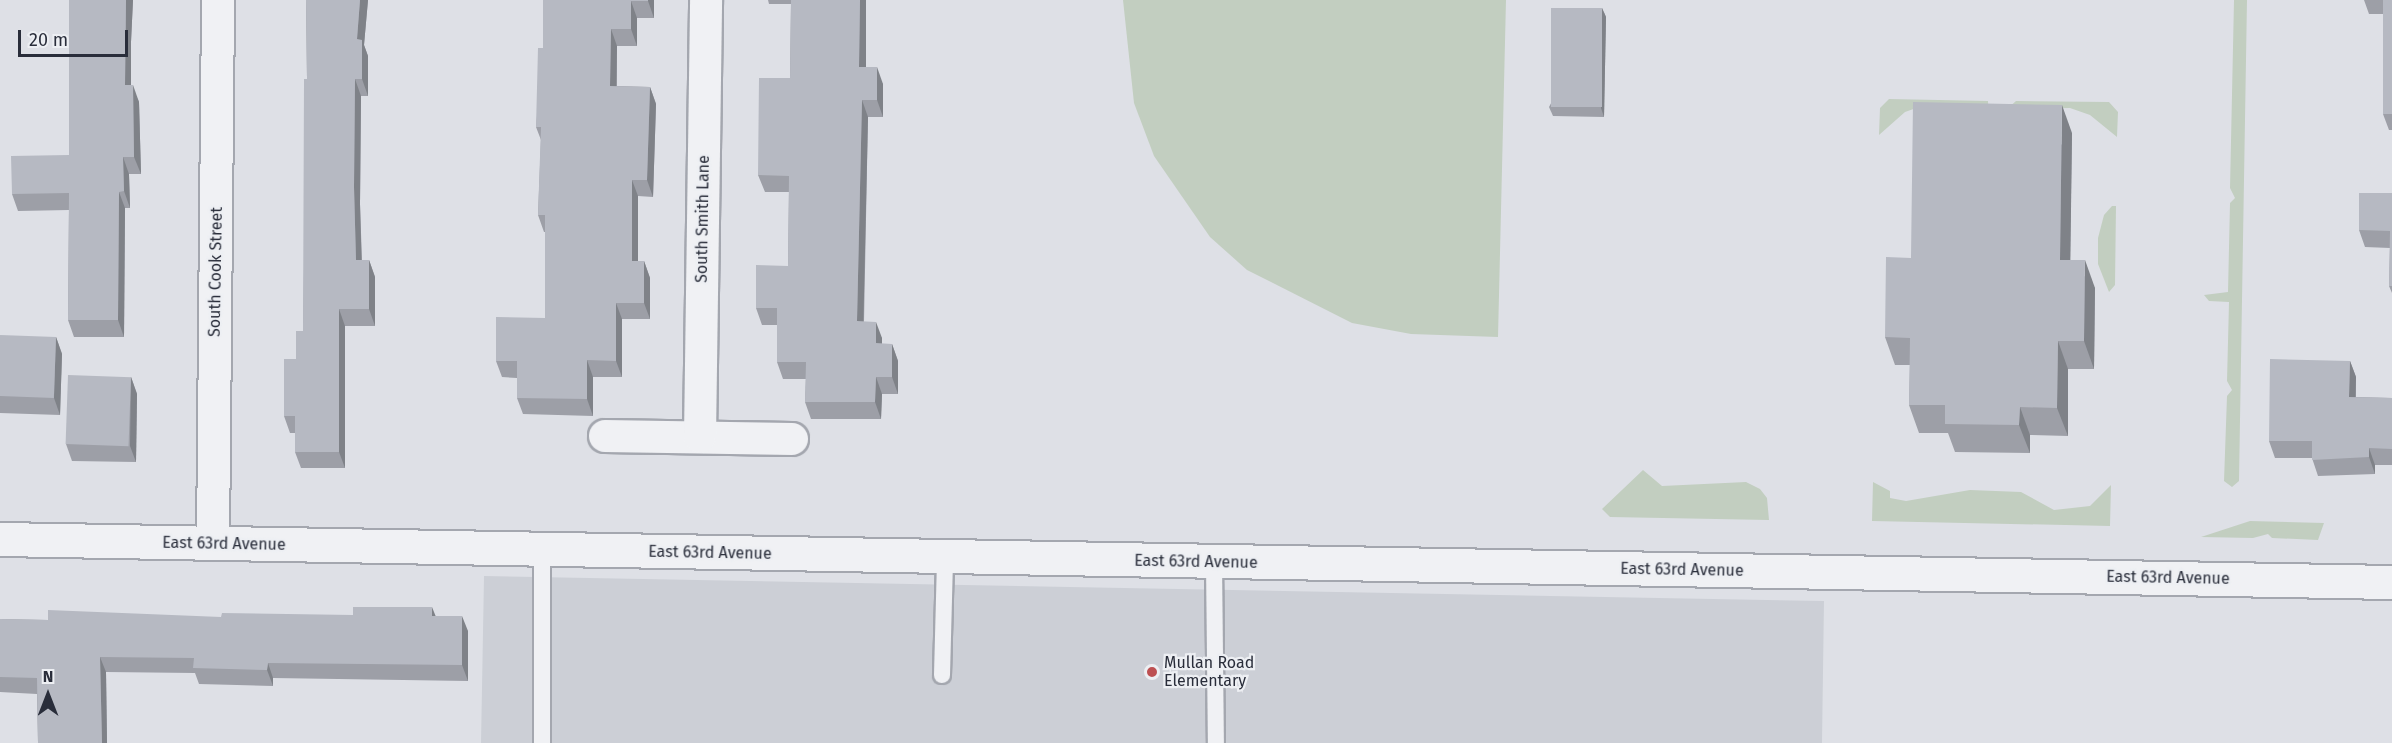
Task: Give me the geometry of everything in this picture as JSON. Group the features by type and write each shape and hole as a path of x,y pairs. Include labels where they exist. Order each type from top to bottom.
{"street":[{"name":"South Cook Street","path":"213,544 218,0"},
{"name":"South Smith Lane","path":"700,437 706,0"},
{"path":"605,436 792,439"},
{"name":"East 63rd Avenue","path":"0,539 2392,582"}],"lane":[{"path":"542,550 542,743"},
{"path":"942,675 945,557"},
{"path":"1214,562 1216,743"}],"shaded area":[{"name":"Mullan Road Elementary","path":"484,576 1824,601 1822,743 481,743"}],"green space":[{"path":"1123,0 1506,0 1498,337 1411,334 1352,323 1247,270 1210,237 1154,156 1134,103"},
{"path":"2234,0 2247,0 2239,481 2232,487 2224,481 2227,396 2232,390 2227,381 2229,302 2209,301 2204,295 2228,292 2230,203 2235,198 2230,188"},
{"path":"1889,99 1988,101 1989,120 1922,106 1905,112 1879,135 1880,108"},
{"path":"2016,101 2109,102 2118,112 2117,137 2090,115 2070,108 2007,109"},
{"path":"2112,206 2116,206 2115,285 2109,292 2098,264 2098,238 2104,215"},
{"path":"1643,470 1662,486 1746,482 1760,489 1767,498 1769,520 1610,517 1602,509"},
{"path":"1873,482 1890,491 1890,498 1906,501 1970,490 2021,492 2054,510 2090,506 2111,485 2110,526 1872,521"},
{"path":"2250,521 2324,523 2318,540 2272,538 2268,534 2253,538 2201,537"}],"building":[{"path":"69,0 126,0 125,85 133,85 134,157 123,157 124,191 119,192 118,320 68,320 69,193 12,194 11,156 69,155"},
{"path":"306,0 360,0 357,39 362,40 362,79 355,79 356,260 369,260 369,309 339,309 339,452 295,452 295,416 284,416 284,359 296,359 296,331 303,331"},
{"path":"543,0 648,0 631,1 631,29 611,29 610,86 650,87 647,180 632,180 632,261 644,261 644,303 616,303 616,361 587,360 587,399 517,398 517,361 496,361 496,317 545,318 545,215 538,215 541,127 536,127 538,48 543,48"},
{"path":"791,0 860,0 859,67 877,67 877,100 862,100 857,321 876,322 876,343 892,344 892,377 876,377 875,402 805,402 806,362 777,362 777,308 756,308 756,265 788,266 789,176 758,175 759,78 790,78"},
{"path":"2383,0 2392,0 2392,114 2383,114"},
{"path":"1551,8 1602,8 1602,107 1551,107"},
{"path":"1913,102 2062,105 2060,260 2085,260 2084,341 2058,341 2057,408 2020,407 2019,425 1945,424 1945,405 1909,405 1910,338 1885,337 1886,257 1911,258"},
{"path":"2359,193 2392,193 2392,286 2389,286 2390,231 2359,230"},
{"path":"0,335 56,337 54,398 0,396"},
{"path":"2270,359 2350,361 2349,397 2392,398 2392,449 2369,448 2369,457 2312,460 2312,441 2269,441"},
{"path":"68,375 131,377 129,446 66,444"},
{"path":"353,607 432,607 432,616 462,616 462,665 268,663 267,670 193,668 194,658 100,657 102,743 38,743 37,678 0,677 0,619 48,620 48,610 221,617 222,613 353,615"}],"place":[{"name":"Mullan Road Elementary","path":"1152,672"}]}
